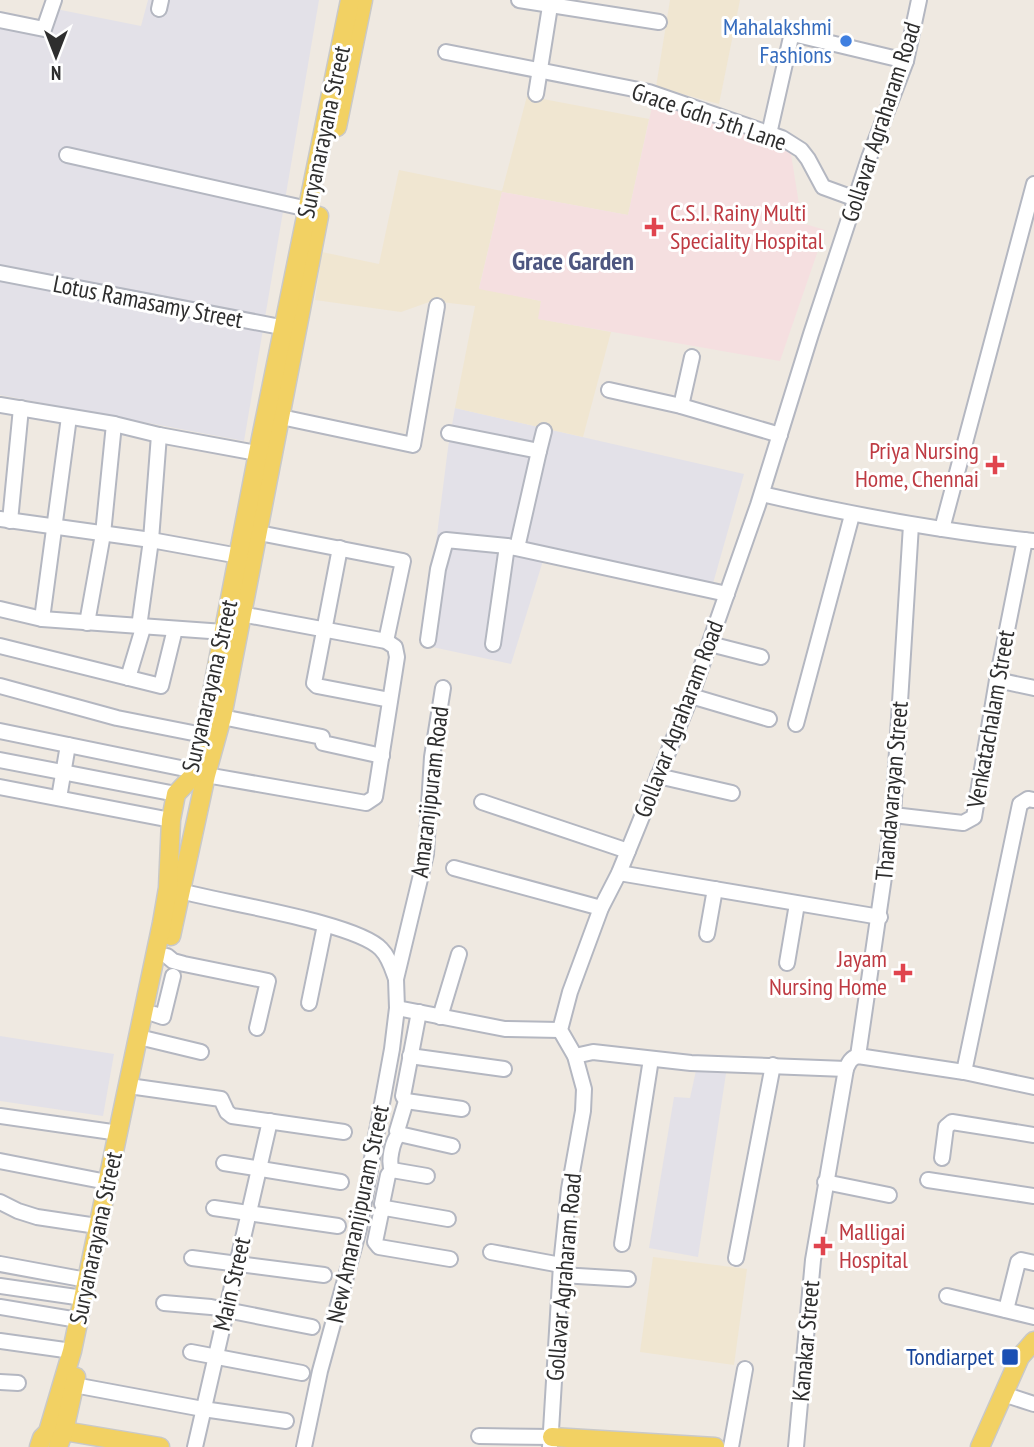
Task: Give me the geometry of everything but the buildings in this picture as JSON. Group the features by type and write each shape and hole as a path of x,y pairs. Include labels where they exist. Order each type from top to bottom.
{"main road":[{"name":"Suryanarayana Street","path":"52,1439 97,1226 201,773 222,717 259,533 265,454 281,417 290,329 308,209 350,0"},
{"name":"Suryanarayana Street","path":"52,1439 74,1385 118,1185 136,1087 167,956 174,890 171,820 176,794 201,773 203,735 239,556 265,454 363,0"},
{"path":"980,1447 1020,1357 1034,1342"},
{"path":"52,1439 160,1447"},
{"path":"551,1442 715,1447"}],"street":[{"path":"0,20 44,29 54,0"},
{"path":"519,0 551,2 659,22"},
{"name":"Gollavar Agraharam Road","path":"551,1442 561,1270 569,1189 583,1111 584,1089 571,1045 560,1030 570,992 601,908 619,873 710,644 762,494 869,158 906,61 919,0"},
{"path":"536,94 551,2"},
{"path":"769,134 793,34 906,61"},
{"name":"Grace Gdn 5th Lane","path":"446,51 649,92 782,138 801,150 822,187 856,199"},
{"path":"67,155 308,209"},
{"path":"942,529 1034,184"},
{"name":"Lotus Ramasamy Street","path":"0,273 290,329"},
{"path":"281,417 413,445 437,306"},
{"path":"681,406 692,357"},
{"path":"609,390 681,406 780,435"},
{"path":"0,405 265,454"},
{"path":"21,408 15,470 5,520 151,540 239,556"},
{"path":"42,619 69,417"},
{"path":"87,623 103,534 114,425"},
{"path":"492,644 512,547 544,431"},
{"path":"449,433 539,451"},
{"path":"128,678 141,627 159,435"},
{"path":"0,467 15,470"},
{"path":"762,494 852,515 1030,541"},
{"path":"796,724 852,515"},
{"name":"Thandavarayan Street","path":"858,1056 893,815 911,525"},
{"path":"259,533 403,561 386,641"},
{"path":"428,640 446,540 512,547 727,594"},
{"name":"Venkatachalam Street","path":"893,815 964,823 974,817 996,680 1030,541"},
{"path":"340,548 313,678 317,686 390,700"},
{"path":"0,609 42,619 224,632"},
{"path":"0,731 201,773 366,803 375,797 397,652 392,643 241,614"},
{"path":"0,646 161,686 175,629"},
{"path":"710,644 761,657"},
{"path":"996,680 1034,688"},
{"path":"0,686 117,718 203,735"},
{"name":"Amaranjipuram Road","path":"396,978 426,854 432,757 443,688"},
{"path":"691,696 769,719"},
{"path":"222,717 321,737 323,743 382,755"},
{"path":"60,798 68,746"},
{"path":"0,760 176,794"},
{"path":"658,776 732,793"},
{"path":"0,787 171,820"},
{"path":"964,1072 1020,804 1028,799 1034,800"},
{"path":"482,802 628,851"},
{"path":"454,868 601,908"},
{"path":"619,873 880,917"},
{"path":"707,934 715,889"},
{"path":"174,890 325,925 363,937 381,948 396,978"},
{"path":"787,963 797,904"},
{"path":"309,1003 325,925"},
{"path":"440,1017 460,954"},
{"path":"167,956 173,961 195,967 268,981 257,1028"},
{"path":"154,1014 163,1017 173,976"},
{"name":"New Amaranjipuram Street","path":"304,1447 320,1371 359,1229 392,1049 397,1008 396,978"},
{"path":"397,1008 505,1029 560,1030"},
{"path":"399,1134 397,1131 406,1101 403,1096 419,1012"},
{"path":"147,1039 201,1052"},
{"path":"575,1056 593,1052 691,1063 846,1069 853,1057 858,1056 964,1072 1034,1087"},
{"path":"410,1056 504,1069"},
{"path":"622,1244 651,1059"},
{"path":"736,1258 774,1065"},
{"name":"Kanakar Street","path":"796,1447 813,1260 846,1069"},
{"path":"136,1087 221,1099 229,1115 344,1132"},
{"path":"406,1101 462,1109"},
{"path":"0,1116 119,1133"},
{"name":"Main Street","path":"195,1447 271,1121"},
{"path":"942,1158 946,1127 952,1122 1034,1135"},
{"path":"399,1134 452,1146"},
{"path":"392,1170 390,1164 395,1138 399,1134"},
{"path":"0,1161 107,1182"},
{"path":"224,1163 341,1182"},
{"path":"392,1170 427,1176"},
{"path":"385,1208 382,1204 388,1175 392,1170"},
{"path":"928,1180 1034,1196"},
{"path":"825,1182 889,1195"},
{"path":"0,1202 37,1217 97,1226"},
{"path":"385,1208 448,1219"},
{"path":"385,1208 381,1213 376,1245 450,1259"},
{"path":"214,1209 338,1226"},
{"path":"491,1252 561,1270 628,1279"},
{"path":"192,1258 324,1275"},
{"path":"1006,1310 1018,1262 1021,1260 1034,1263"},
{"path":"0,1264 87,1280"},
{"path":"0,1286 83,1298"},
{"path":"947,1296 1034,1317"},
{"path":"164,1303 211,1307 312,1327"},
{"path":"0,1307 78,1320"},
{"path":"0,1341 72,1351"},
{"path":"191,1352 302,1373"},
{"path":"731,1447 746,1369"},
{"path":"0,1382 18,1383"},
{"path":"74,1385 203,1409 286,1420"},
{"path":"1003,1394 1034,1404"},
{"path":"479,1436 551,1442"}],"shaded area":[{"path":"148,0 319,0 244,441 0,395 0,22 42,29 51,8 141,26"},
{"path":"670,0 740,0 719,104 656,87"},
{"path":"527,96 649,119 628,215 502,192 479,288 541,301 539,319 611,332 583,437 455,408 475,306 432,301 401,312 315,300 322,252 379,264 399,170 502,191"},
{"name":"C.S.I. Rainy Multi Speciality Hospital","path":"654,98 781,143 791,154 802,223 825,230 780,361 538,319 541,301 479,289 502,192 628,215"},
{"path":"455,408 744,474 712,587 546,551 511,664 423,645"},
{"path":"0,1036 114,1054 103,1116 0,1101"},
{"path":"697,1066 727,1067 698,1257 649,1248 674,1097 690,1098"},
{"path":"653,1257 747,1269 734,1365 640,1352"}],"place":[{"name":"Mahalakshmi Fashions","path":"846,41"},
{"name":"C.S.I. Rainy Multi Speciality Hospital","path":"654,227"},
{"name":"Priya Nursing Home, Chennai","path":"995,465"},
{"name":"Jayam Nursing Home","path":"903,973"},
{"name":"Malligai Hospital","path":"823,1246"},
{"name":"Tondiarpet","path":"1010,1357"}],"district":[{"name":"Grace Garden","path":"573,261"}]}
